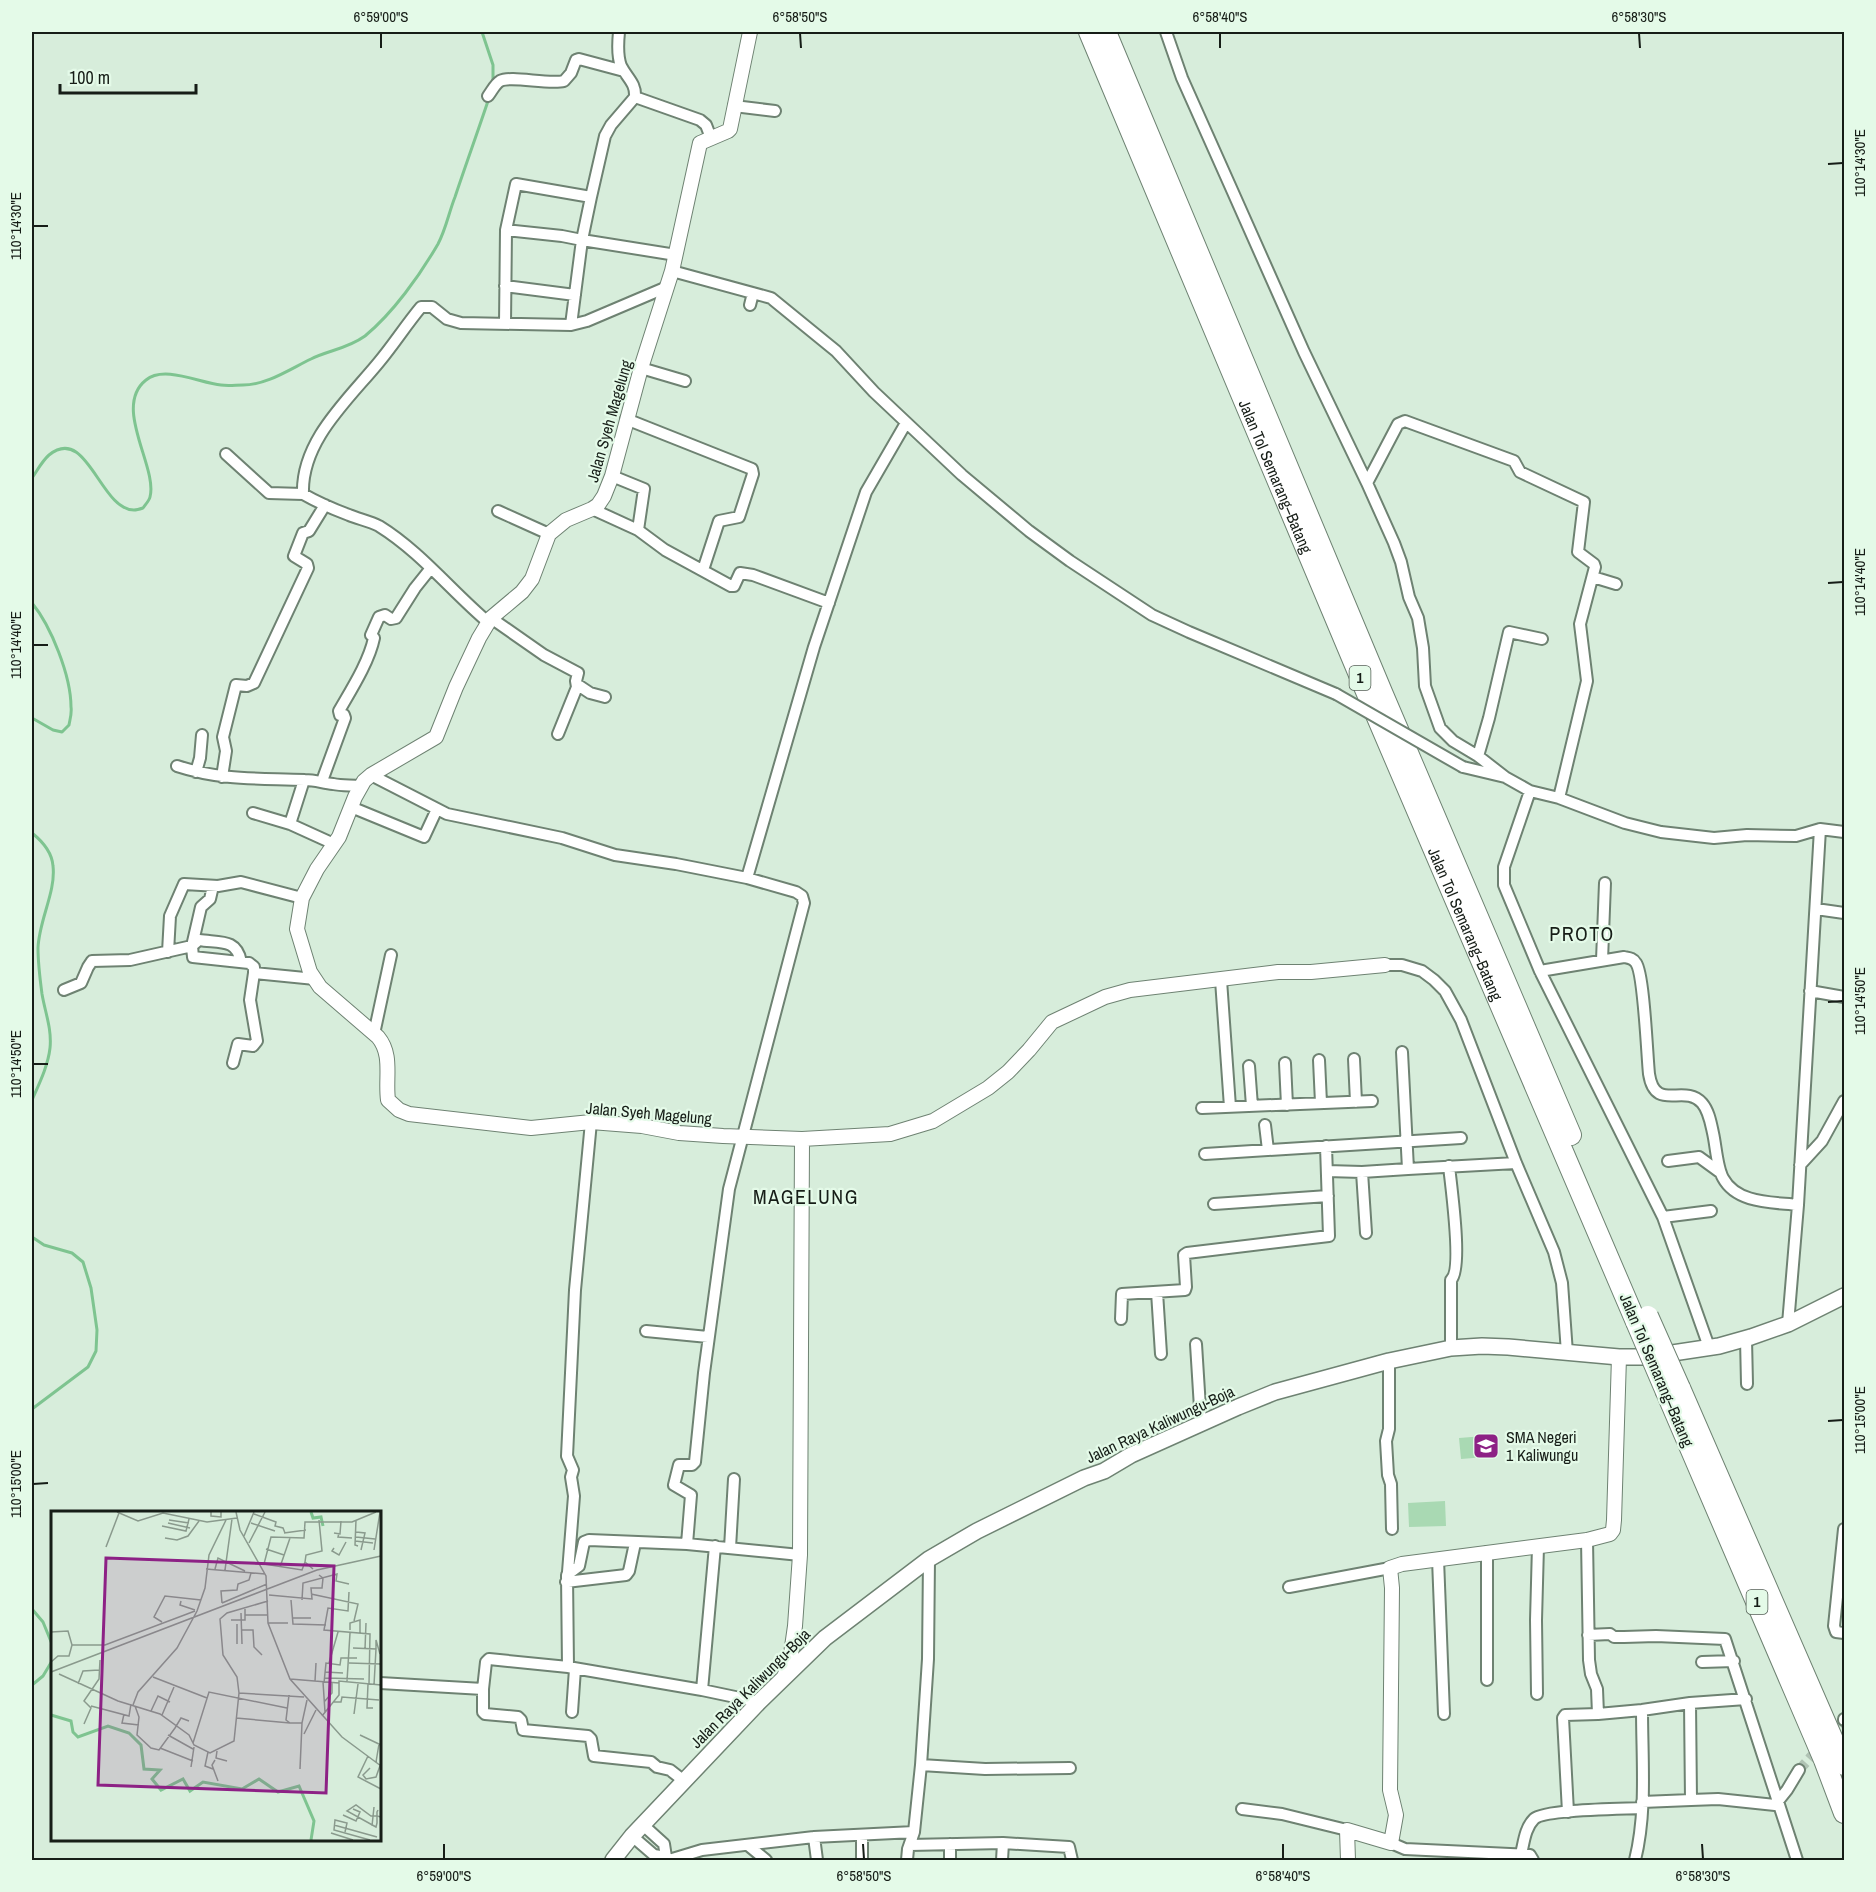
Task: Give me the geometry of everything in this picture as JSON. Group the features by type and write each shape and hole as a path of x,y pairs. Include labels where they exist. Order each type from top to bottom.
{"highway":[{"name":"Jalan Tol Semarang–Batang","path":"1089,32 1365,691 1673,1390 1845,1765"},
{"name":"Jalan Tol Semarang–Batang","path":"1106,32 1642,1319"},
{"name":"Jalan Tol Semarang–Batang","path":"1673,1390 1845,1813"}],"main road":[{"name":"Jalan Raya Kaliwungu-Boja","path":"613,1860 632,1836 759,1702 825,1638 929,1559 1007,1516 1084,1478 1104,1471 1131,1455 1275,1392 1389,1361 1451,1348 1508,1347 1620,1357 1646,1357 1709,1347 1746,1338 1788,1324 1845,1296"}],"street":[{"path":"571,325 582,240 605,136 611,125 635,97 633,84 619,58 619,32"},
{"name":"Jalan Syeh Magelung","path":"592,509 604,496 612,476 626,419 672,271 700,144 730,129 750,32"},
{"path":"1166,32 1182,78 1236,201 1304,352 1367,483 1401,562 1418,618 1423,648 1425,686 1440,728 1453,741 1478,756 1505,777 1530,791 1559,798 1636,826 1678,835 1714,838 1747,835 1796,836 1820,829 1845,832"},
{"path":"491,92 497,83 505,79 545,83 564,81 571,74 576,60 579,59 624,71"},
{"path":"635,97 700,120 706,125 711,138"},
{"path":"734,106 776,111"},
{"path":"505,324 506,230 516,184 591,197"},
{"path":"506,230 562,236 676,255"},
{"path":"672,271 771,298 818,334 906,423 962,475 1048,546 1152,615 1336,694 1463,767 1505,777"},
{"path":"505,286 575,296"},
{"path":"303,494 302,486 307,466 321,433 421,307 432,307 447,319 461,323 571,325 587,321 666,286"},
{"path":"750,305 753,293"},
{"path":"641,368 685,381"},
{"path":"626,419 752,469 753,474 739,517 719,521 703,570"},
{"path":"1367,483 1401,421 1410,422 1514,461 1520,472 1584,502 1577,550 1579,554 1594,564 1593,577 1580,628 1587,681 1559,798"},
{"path":"747,878 811,658 866,492 906,423"},
{"path":"226,454 269,493 303,494 376,525 404,544 459,597 490,621 544,655 577,671 578,685 558,735"},
{"path":"612,476 645,490 638,530"},
{"path":"222,777 226,751 223,737 236,685 247,686 254,682 308,568 307,564 294,556 295,551 303,533 309,531 325,505"},
{"path":"498,511 549,534 566,520 592,509 638,530 665,550 732,586 740,573 753,574 829,603"},
{"name":"Jalan Syeh Magelung","path":"549,534 535,573 527,586 490,621 479,638 436,737 371,774 360,786 341,832 307,886 302,898 297,929 305,959 320,987 381,1041 387,1053 388,1100 405,1113 531,1128 591,1122 744,1138 802,1139 890,1134 925,1124 948,1113 988,1088 1008,1072 1052,1022 1101,999 1130,990 1278,972 1311,972 1385,965"},
{"path":"322,781 345,718 339,711 372,646 374,638 371,635 374,625 379,617 385,615 391,619 396,618 431,568"},
{"path":"1593,577 1616,584"},
{"path":"1478,756 1509,632 1542,639"},
{"path":"578,685 590,693 598,693 605,697"},
{"path":"196,772 202,735"},
{"path":"177,766 222,777 322,781 331,784 360,786"},
{"path":"371,774 447,814 562,838 615,855 747,878 796,892 802,896 804,903 729,1189 708,1337 695,1462 692,1465 679,1465 674,1485 691,1495 687,1544"},
{"path":"290,824 304,780"},
{"path":"1530,791 1504,867 1504,885 1540,971 1663,1217 1709,1347"},
{"path":"351,807 424,837 437,809"},
{"path":"254,813 290,824 334,844"},
{"path":"1788,1324 1798,1205 1820,829"},
{"path":"168,952 170,916 185,884 213,886 243,882 302,898"},
{"path":"1602,960 1605,883"},
{"path":"213,886 210,899 201,907 192,946 194,957 241,962 252,965 254,973 250,1000 257,1041 254,1046 238,1044 233,1063"},
{"path":"1816,909 1845,914"},
{"path":"64,990 81,983 92,961 130,960 192,946 199,940 230,944 239,951 241,962"},
{"path":"374,1034 391,955"},
{"path":"1540,971 1602,960 1630,958 1635,961 1642,998 1650,1084 1654,1091 1664,1095 1695,1098 1703,1104 1710,1118 1724,1180 1743,1197 1798,1205"},
{"path":"1385,965 1402,965 1422,971 1445,992 1461,1020 1556,1259 1562,1283 1567,1353"},
{"path":"254,973 315,979"},
{"path":"1221,980 1230,1107"},
{"path":"1810,991 1845,997"},
{"path":"1402,1052 1408,1169"},
{"path":"1354,1059 1356,1102"},
{"path":"1319,1060 1322,1103"},
{"path":"1285,1062 1287,1105"},
{"path":"1249,1066 1252,1106"},
{"path":"1202,1108 1372,1101"},
{"path":"1800,1165 1822,1141 1845,1101"},
{"path":"572,1712 567,1577 574,1496 571,1477 573,1470 567,1456 575,1290 591,1122"},
{"path":"1265,1125 1268,1150"},
{"path":"1205,1154 1461,1138"},
{"path":"784,1677 789,1666 794,1634 800,1555 802,1139"},
{"path":"1122,1319 1122,1294 1185,1290 1185,1255 1187,1252 1329,1236 1326,1146"},
{"path":"1668,1161 1699,1157 1721,1173"},
{"path":"1327,1171 1362,1172 1516,1163"},
{"path":"1449,1167 1456,1241 1455,1272 1451,1280 1450,1300 1451,1348"},
{"path":"1362,1172 1366,1233"},
{"path":"1214,1204 1328,1196"},
{"path":"1663,1217 1711,1211"},
{"path":"1157,1292 1161,1354"},
{"path":"646,1331 708,1337"},
{"path":"1746,1338 1747,1384"},
{"path":"1196,1344 1201,1424"},
{"path":"1289,1587 1438,1559 1608,1536 1614,1527 1620,1357"},
{"path":"1389,1361 1389,1430 1386,1442 1388,1475 1391,1484 1392,1529"},
{"path":"730,1548 734,1479"},
{"path":"1845,1529 1834,1626 1836,1632 1845,1633"},
{"path":"1587,1540 1590,1668 1597,1689 1598,1713"},
{"path":"567,1577 579,1566 586,1541 687,1544 800,1555"},
{"path":"567,1577 626,1575 629,1571 635,1543"},
{"path":"702,1690 715,1546"},
{"path":"1537,1694 1538,1546"},
{"path":"1487,1552 1487,1680"},
{"path":"907,1860 914,1832 921,1765 927,1659 929,1559"},
{"path":"1438,1559 1444,1714"},
{"path":"1390,1568 1392,1588 1390,1790 1396,1820 1391,1843"},
{"path":"1588,1635 1724,1638 1726,1640 1797,1860"},
{"path":"684,1781 670,1770 657,1767 651,1762 594,1756 591,1739 588,1736 523,1730 519,1718 485,1714 483,1712 483,1689 486,1662 489,1659 571,1668 759,1702"},
{"path":"1702,1662 1734,1661"},
{"path":"381,1683 483,1689"},
{"path":"1568,1812 1563,1718 1565,1715 1746,1699"},
{"path":"1690,1703 1691,1800"},
{"path":"1635,1860 1642,1805 1642,1710"},
{"path":"921,1765 984,1769 1070,1768"},
{"path":"1521,1854 1527,1828 1539,1815 1691,1800 1718,1799 1771,1806 1779,1801 1798,1770"},
{"path":"1242,1809 1282,1814 1347,1830 1405,1849 1521,1854 1530,1855 1533,1860"},
{"path":"643,1825 664,1844 668,1859"},
{"path":"1347,1830 1347,1860"},
{"path":"632,1836 654,1854 668,1859 702,1850 814,1837 914,1832"},
{"path":"862,1835 862,1860"},
{"path":"814,1837 817,1860"},
{"path":"910,1845 1002,1843 1069,1846 1072,1860"},
{"path":"1002,1843 1002,1860"},
{"path":"950,1845 950,1860"},
{"path":"749,1846 766,1860"}],"green space":[{"path":"1497,1435 1498,1456 1461,1459 1459,1438"},
{"path":"1445,1501 1446,1526 1409,1527 1408,1503"}],"waterway":[{"path":"482,32 493,65 493,82"},
{"path":"32,478 49,455 62,448 74,451 84,459 112,497 122,506 134,510 143,508 150,497 151,484 134,421 133,405 137,392 146,380 162,374 172,374 212,384 252,384 278,376 311,359 352,344 365,336 405,293 438,244 489,98"},
{"path":"32,603 59,652 68,681 71,712 69,725 62,732 53,730 32,718"},
{"path":"32,833 49,852 53,876 38,948 50,1048 45,1068 32,1100"},
{"path":"32,1237 44,1245 72,1253 83,1262 91,1288 97,1330 96,1351 88,1367 32,1409"},
{"path":"32,1609 43,1622 51,1642"},
{"path":"32,1685 43,1676 51,1663"}],"tunnel":[{"path":"1799,1770 1844,1720"}],"place":[{"name":"SMA Negeri 1 Kaliwungu","path":"1486,1446"}],"district":[{"name":"PROTO","path":"1582,934"},
{"name":"MAGELUNG","path":"806,1197"}]}
